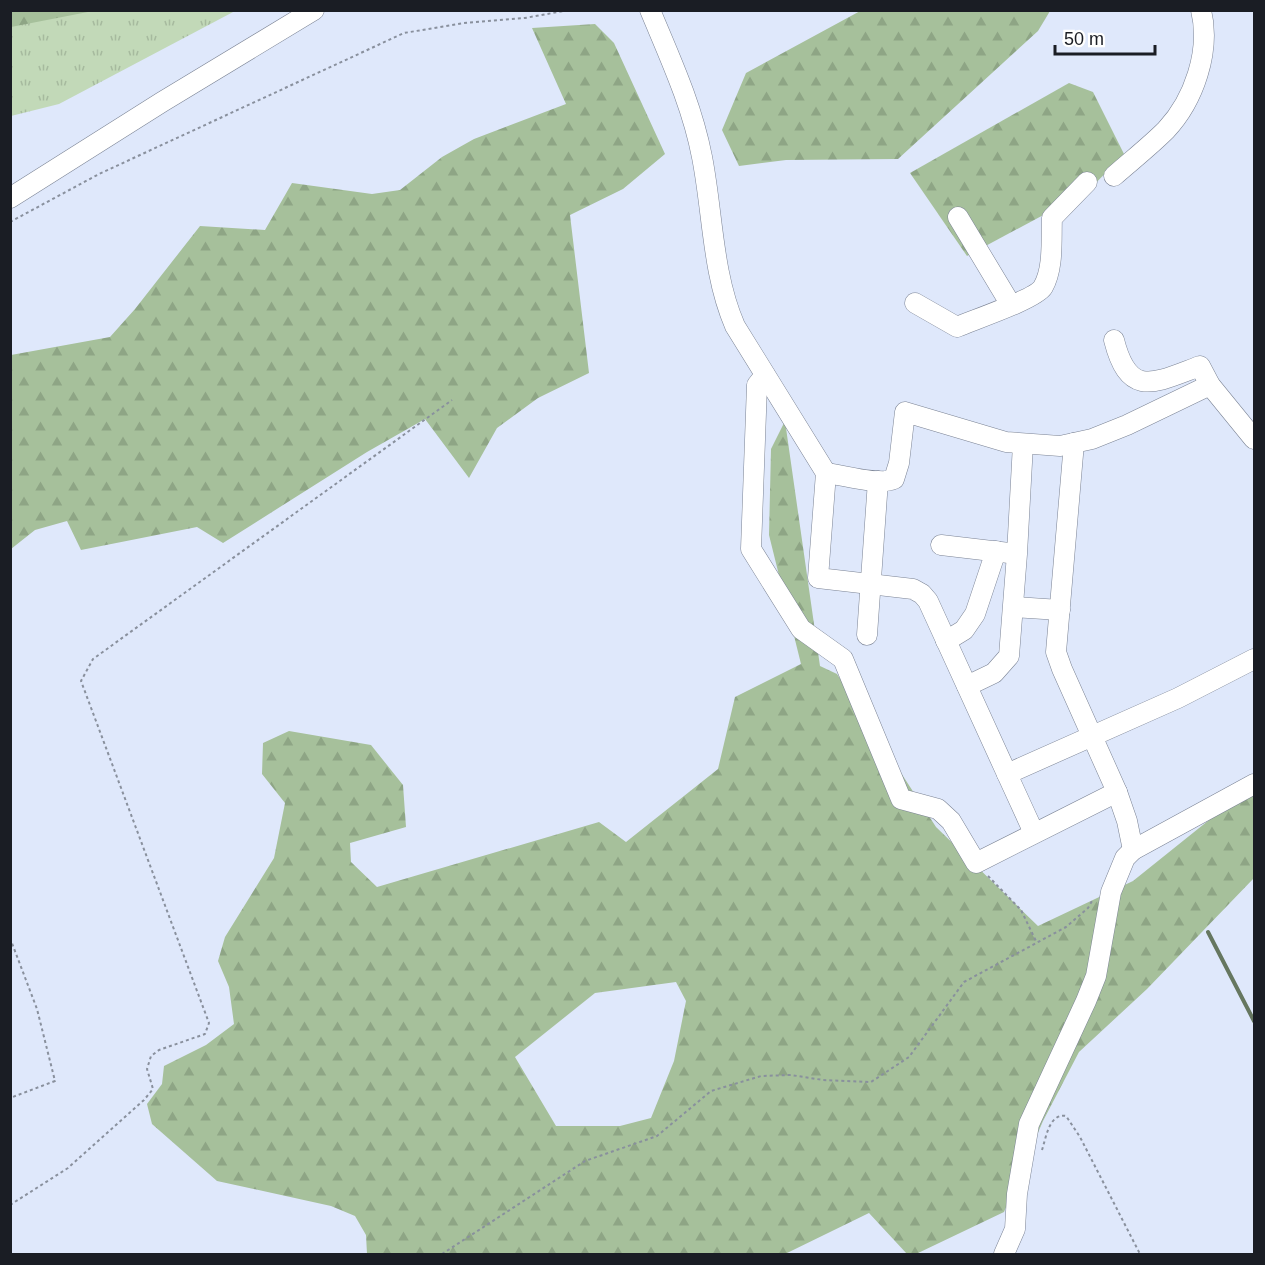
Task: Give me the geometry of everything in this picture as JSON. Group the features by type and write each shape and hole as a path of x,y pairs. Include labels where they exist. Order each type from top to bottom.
{"street":[{"path":"10,198 314,10"},
{"path":"650,10 682,88 696,132 702,156 720,281 726,305 735,326 826,472 818,578 913,589 928,601 1034,833"},
{"path":"1114,176 1167,129 1186,101 1200,64 1204,42 1201,10"},
{"path":"915,303 957,327 1035,294 1043,288 1050,267 1052,218 1087,182"},
{"path":"958,217 1011,305"},
{"path":"1114,340 1119,359 1127,374 1140,382 1166,378 1200,366 1210,385 1254,439"},
{"path":"765,375 757,385 751,549 801,629 843,659 901,799 938,809 951,821 976,863 1117,792"},
{"path":"826,472 878,481 888,482 894,479 897,475 905,412 1006,442 1060,446 1092,439 1127,425 1210,385"},
{"path":"1074,443 1056,652 1117,792 1127,821 1133,850"},
{"path":"968,686 994,673 1009,656 1023,444"},
{"path":"867,635 878,481"},
{"path":"941,545 1017,554"},
{"path":"946,641 964,630 975,614 996,551"},
{"path":"1014,607 1060,610"},
{"path":"1007,774 1178,698 1254,659"},
{"path":"1004,1254 1015,1229 1017,1194 1029,1124 1096,976 1111,892 1125,858 1133,850 1254,784"}],"path":[{"path":"10,222 99,174 404,33 454,24 525,18 569,10"},
{"path":"10,1205 68,1168 144,1100 153,1089 147,1069 151,1056 159,1050 205,1034 209,1023 81,681 93,660 452,400"},
{"path":"976,863 1022,910 1036,942"},
{"path":"442,1254 585,1161 657,1136 711,1090 761,1076 791,1075 823,1080 871,1082 909,1057 964,982 1066,927 1088,908 1093,900"},
{"path":"10,1098 55,1081 37,1009 11,939"},
{"path":"1040,1160 1052,1123 1056,1117 1066,1116 1080,1137 1140,1254"}],"green space":[{"path":"11,10 93,10 93,11 11,27"},
{"path":"862,10 1050,11 1038,31 898,159 786,160 739,166 722,130 746,73"},
{"path":"10,11 235,11 59,104 11,116"},
{"path":"595,24 614,43 665,154 623,189 570,215 589,373 538,398 497,428 469,478 425,419 367,452 223,543 197,527 81,550 67,521 35,530 11,549 11,355 110,337 200,226 265,230 292,183 372,194 400,190 442,157 474,139 566,104 532,28"},
{"path":"1069,83 1093,92 1124,154 1088,191 967,256 910,173"},
{"path":"785,421 820,666 837,674 936,827 1038,926 1133,881 1239,796 1254,788 1254,878 1147,989 1079,1052 1043,1121 1004,1212 916,1254 907,1254 869,1213 785,1254 367,1254 366,1235 355,1216 331,1206 217,1181 152,1124 147,1104 162,1084 164,1066 206,1045 234,1024 229,987 218,961 225,937 274,858 285,803 262,774 263,743 289,731 371,745 403,785 406,827 350,843 351,862 377,887 599,822 626,842 718,769 735,697 801,664 769,535 771,449","holes":["676,982 686,1001 674,1061 651,1118 620,1126 556,1126 515,1057 595,993"]}],"waterway":[{"path":"1208,932 1254,1021"}]}
